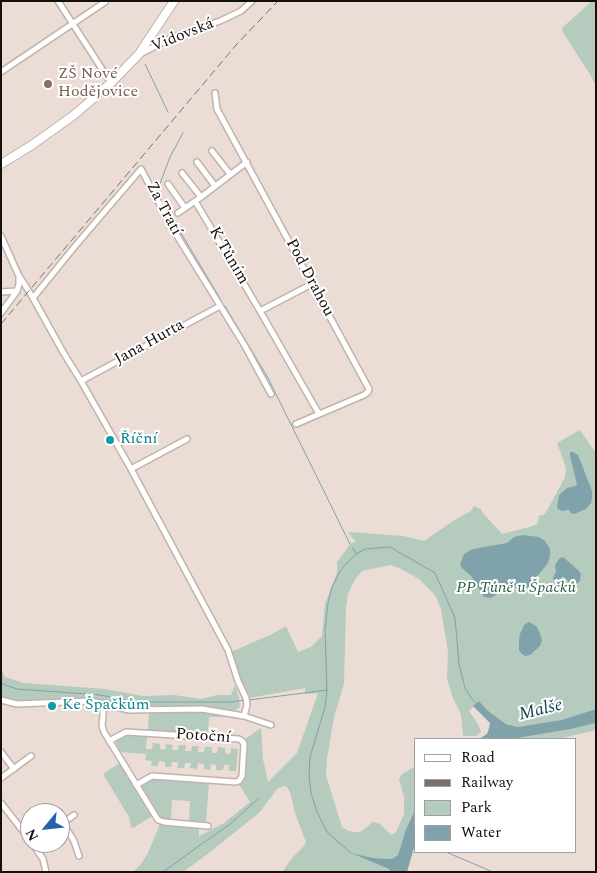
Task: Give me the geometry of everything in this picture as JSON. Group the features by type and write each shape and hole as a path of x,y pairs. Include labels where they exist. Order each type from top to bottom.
{"main road":[{"path":"1,164 32,145 74,115 112,83 139,54 174,1"}],"street":[{"path":"58,1 112,83"},
{"name":"Vidovská","path":"139,54 171,38 220,21 241,11 252,1"},
{"path":"1,72 105,2"},
{"name":"Pod Drahou","path":"216,93 217,109 368,388 368,392 364,395 296,424"},
{"path":"212,151 230,174"},
{"path":"197,162 215,186"},
{"path":"178,213 247,162"},
{"name":"Za Tratí","path":"33,298 142,169 174,232 245,346 272,394"},
{"path":"182,173 201,197"},
{"path":"168,184 185,208"},
{"name":"K Tůním","path":"195,201 318,414"},
{"path":"1,236 18,274 131,470 228,650 246,701 244,716"},
{"path":"1,313 17,292 19,284 18,274"},
{"path":"260,311 312,284"},
{"path":"1,292 17,292"},
{"name":"Jana Hurta","path":"81,381 220,306"},
{"path":"131,470 187,439"},
{"path":"1,700 17,704 91,701 129,710 202,709 244,716 270,725"},
{"path":"104,704 103,729 158,820 208,826"},
{"name":"Potoční","path":"109,741 126,732 239,739 244,744 242,776 239,781 152,776 136,785"},
{"path":"1,752 14,769"},
{"path":"1,778 31,756"},
{"path":"1,803 20,828"},
{"path":"70,818 74,815"},
{"path":"70,836 74,841 79,856"},
{"path":"38,853 46,872"}],"green space":[{"path":"592,1 596,1 596,86 562,31 563,27"},
{"name":"PP Tůně u Špačků","path":"580,430 596,453 596,709 561,720 518,727 506,724 487,710 479,701 469,711 481,732 476,736 463,736 461,714 447,679 448,652 441,609 435,595 419,579 390,565 362,571 355,579 348,594 344,684 334,717 326,775 342,827 348,831 360,832 373,822 380,824 391,835 396,832 404,814 404,797 399,779 402,774 414,767 414,812 406,829 398,855 392,859 354,854 389,869 390,872 282,872 306,842 295,813 290,792 287,787 283,786 277,789 260,812 183,872 133,872 148,853 160,824 196,827 199,830 199,836 224,823 250,802 239,784 244,781 245,775 247,745 245,739 261,728 263,759 268,782 297,753 318,693 305,694 305,688 249,698 239,677 231,652 286,626 298,652 311,647 322,636 325,604 337,573 337,562 351,543 356,542 348,532 404,536 424,541 471,511 474,506 481,509 502,534 533,526 538,523 539,516 545,514 565,477 566,468 557,443"},
{"path":"1,669 5,677 24,683 106,689 143,696 174,695 201,699 217,695 231,695 235,685 240,707 223,717 209,717 208,734 148,730 149,712 89,704 54,705 15,702 1,698"},
{"path":"596,723 596,730 562,738 518,738"},
{"path":"127,735 147,736 146,749 152,749 153,743 160,744 160,749 165,750 166,744 173,745 172,750 178,750 179,745 186,745 185,751 191,751 192,746 199,746 198,752 204,752 205,747 212,747 212,753 217,753 218,747 225,748 225,753 230,754 231,748 238,749 236,771 229,771 229,765 224,765 223,770 216,770 216,765 211,764 210,770 204,769 204,764 198,763 197,769 190,768 191,763 185,763 184,768 177,768 178,762 172,762 171,767 165,767 165,762 159,761 158,766 151,766 152,761 145,760 146,752 145,754 120,752 116,742"},
{"path":"120,763 152,816 133,828 131,827 129,817 103,774"},
{"path":"153,779 209,782 206,822 189,821 190,801 172,800 171,820 161,818 142,787 144,783"}],"water":[{"path":"570,452 578,455 592,491 591,503 586,509 574,514 569,510 562,511 557,508 559,495 567,488 577,484"},
{"path":"523,535 539,537 545,541 550,549 548,563 525,591 520,592 517,587 506,586 499,589 496,595 490,598 484,597 471,576 460,564 464,554 473,549 507,543 514,537"},
{"path":"563,557 581,574 580,581 573,586 564,577 557,582 554,581 556,563"},
{"path":"529,622 536,626 542,640 540,646 530,655 525,656 519,650 519,641 524,625"},
{"path":"479,701 487,710 506,724 518,727 561,720 596,709 596,723 518,738 481,738 487,734 490,723 473,706"},
{"path":"414,812 414,848 407,872 390,872 389,869 351,853 373,858 392,859 398,855 406,829"}],"waterway":[{"path":"145,64 168,112"},
{"path":"158,189 170,157 183,133"},
{"path":"178,228 221,300"},
{"path":"225,306 268,378 350,544"},
{"path":"327,690 325,630 332,587 339,573 356,554 365,549 390,547 435,573 455,618 459,664 465,688 476,703"},
{"path":"353,548 356,554"},
{"path":"1,683 17,689 100,695 135,702 232,702 245,700"},
{"path":"249,700 327,690 325,707 310,757 311,793 317,812 327,832 351,853"},
{"path":"163,872 229,825 258,799"},
{"path":"448,853 493,872"}],"railway":[{"path":"1,324 237,44 278,1"}],"place":[{"name":"ZŠ Nové Hodějovice","path":"48,84"},
{"name":"Říční","path":"110,440"},
{"name":"Ke Špačkům","path":"52,706"}],"water label":[{"name":"Malše","path":"541,711"}]}
